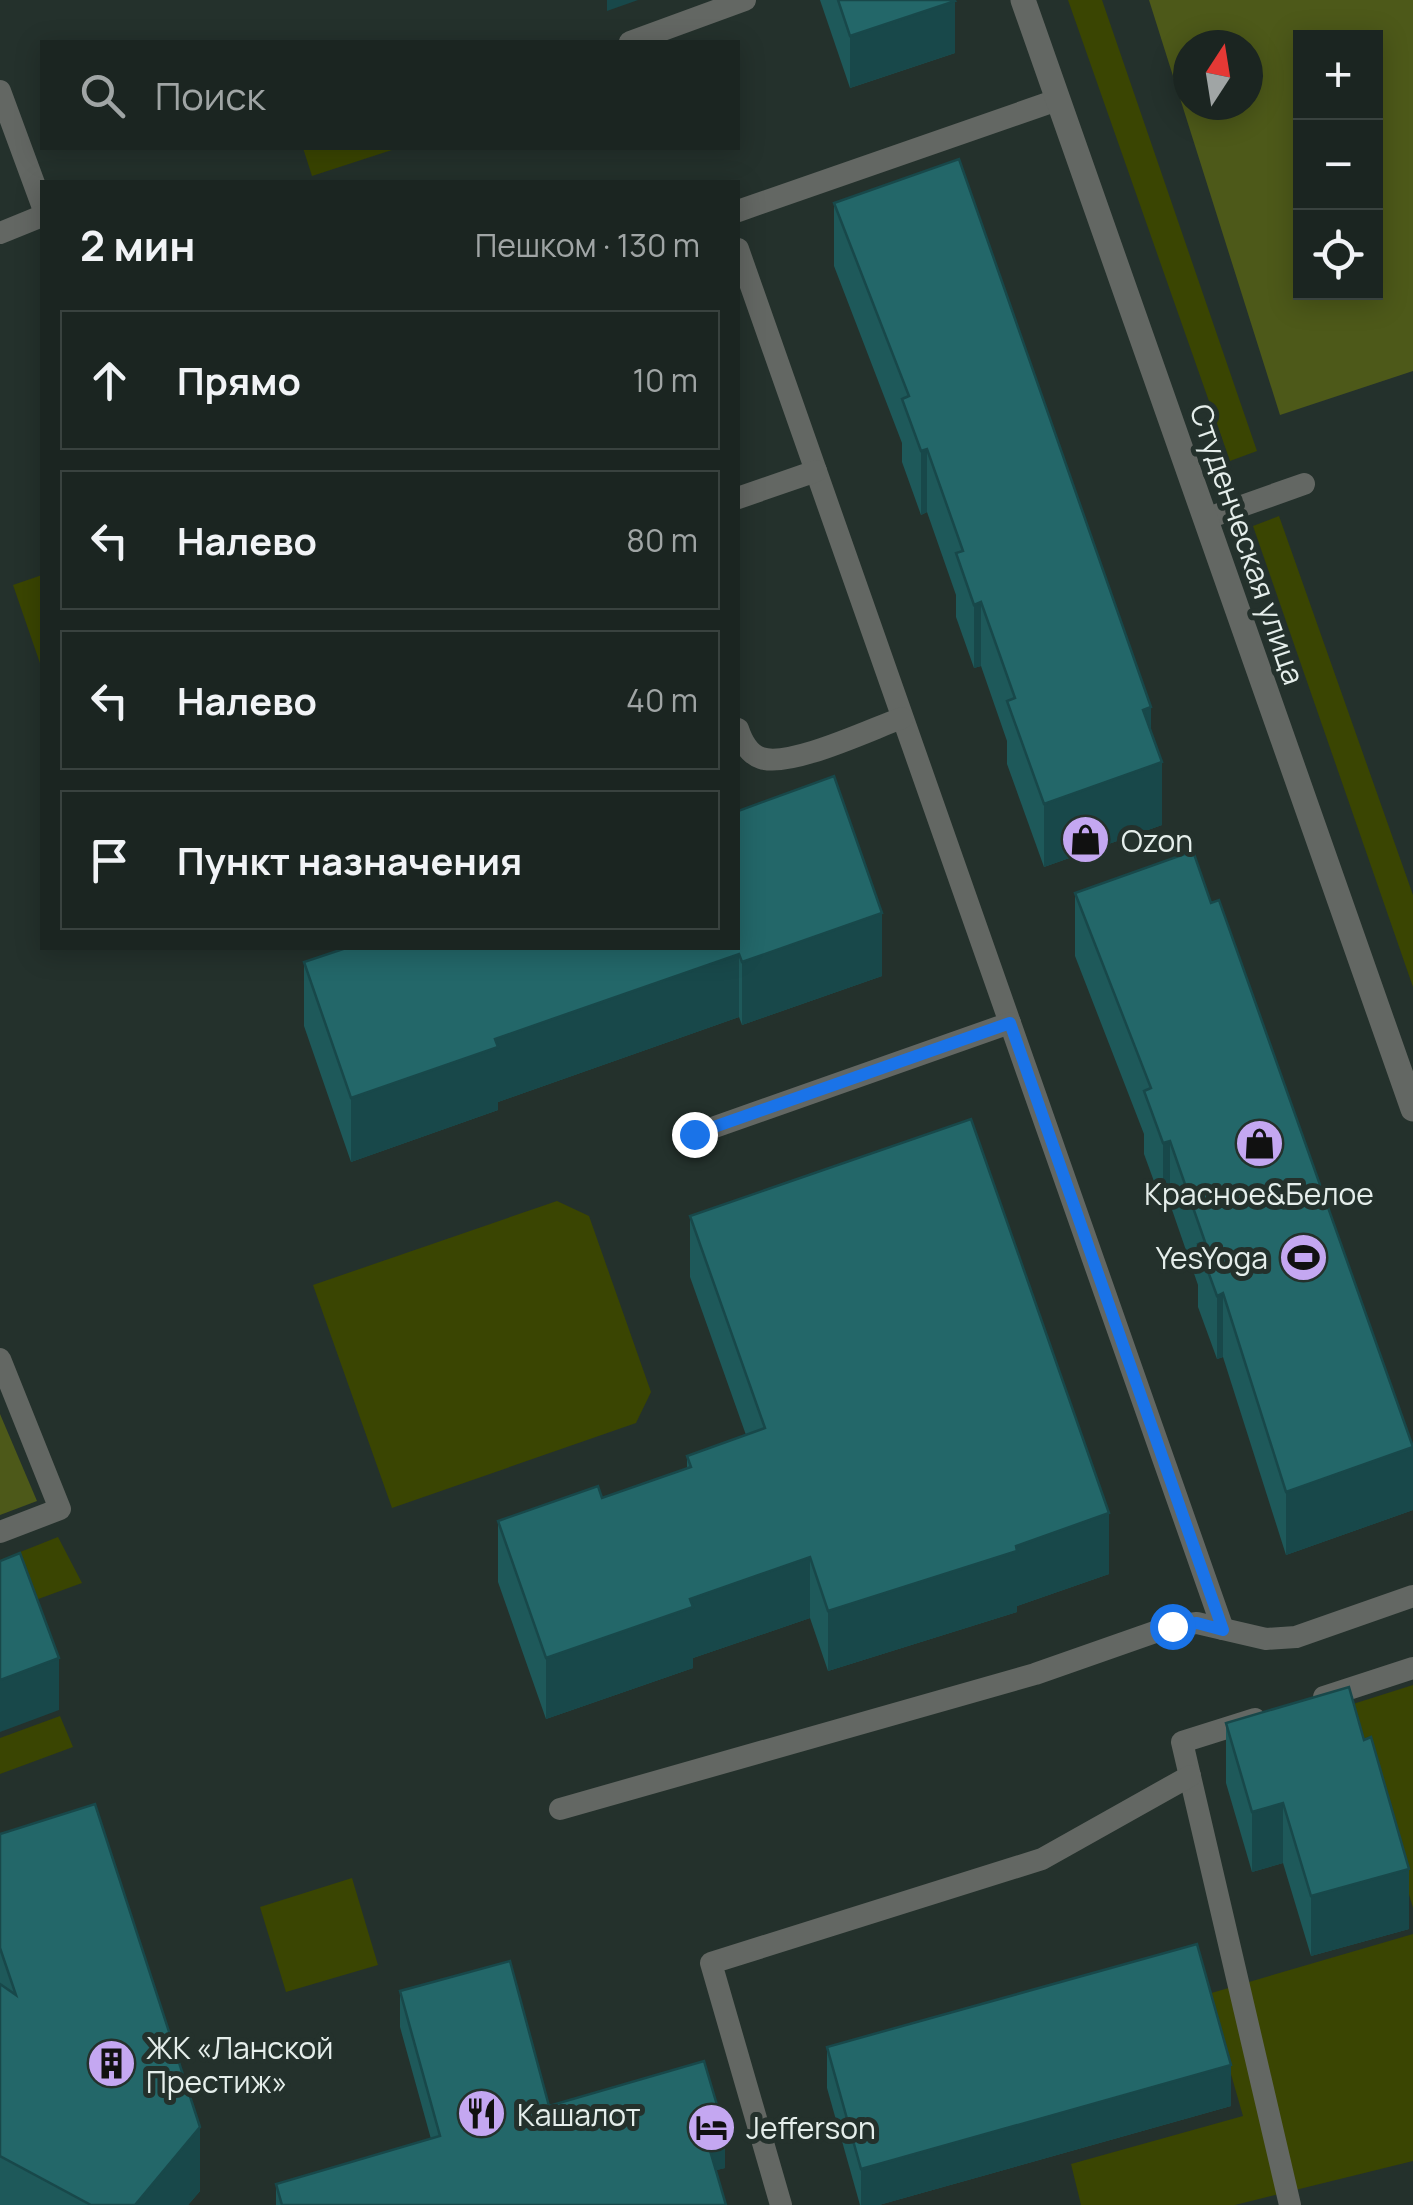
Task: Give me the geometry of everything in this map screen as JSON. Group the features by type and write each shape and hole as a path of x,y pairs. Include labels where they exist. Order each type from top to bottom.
{"street":[{"name":"Студенческая улица","path":"1023,0 1413,1108"}],"lane":[{"path":"635,40 745,0"},
{"path":"0,92 40,201"},
{"path":"740,210 1057,100"},
{"path":"0,233 40,217"},
{"path":"740,255 1223,1630"},
{"path":"740,497 816,471"},
{"path":"1205,519 1304,484"},
{"path":"740,736 758,758 780,760 902,718"},
{"path":"694,1134 1010,1023"},
{"path":"0,1359 60,1509 0,1532"},
{"path":"560,1809 1035,1674 1172,1626 1197,1623 1266,1638 1296,1637 1413,1596"},
{"path":"1290,2205 1182,1742 1413,1668"},
{"path":"782,2205 712,1962 1042,1859 1190,1776"}],"green space":[{"path":"1068,0 1102,0 1257,451 1230,461"},
{"path":"1149,0 1413,0 1413,371 1280,415 1187,120 1263,120 1263,30 1173,30 1173,76"},
{"path":"304,150 392,150 312,176"},
{"path":"1279,516 1413,895 1413,987 1253,526"},
{"path":"40,576 40,663 13,585"},
{"path":"557,1201 589,1216 651,1392 636,1423 392,1508 313,1285"},
{"path":"0,1414 37,1501 0,1515"},
{"path":"58,1537 82,1583 0,1613 0,1560"},
{"path":"1413,1685 1413,1908 1353,1704"},
{"path":"60,1716 73,1747 0,1774 0,1738"},
{"path":"352,1878 378,1965 286,1992 260,1907"},
{"path":"1413,1934 1413,2161 1235,2205 1081,2205 1071,2164 1243,2116 1208,1994"}],"building":[{"path":"838,0 954,0 955,1 850,36"},
{"path":"959,159 1151,707 1143,710 1162,762 1044,804 1007,701 1015,698 981,602 974,605 956,553 963,551 927,449 921,451 902,399 909,396 834,203"},
{"path":"834,776 882,913 742,962 739,954 495,1039 498,1047 351,1098 304,962 340,950 740,950 740,810"},
{"path":"1193,851 1211,903 1219,900 1413,1447 1286,1492 1223,1293 1217,1296 1198,1244 1205,1242 1170,1141 1163,1143 1144,1091 1151,1088 1075,893"},
{"path":"971,1119 1109,1513 1016,1546 1017,1551 828,1611 810,1557 690,1599 693,1607 546,1658 498,1521 598,1486 602,1498 691,1467 687,1456 765,1428 690,1216"},
{"path":"20,1553 59,1658 0,1680 0,1561"},
{"path":"1349,1687 1364,1740 1371,1737 1409,1869 1311,1896 1283,1803 1252,1812 1226,1723"},
{"name":"ЖК «Ланской Престиж»","path":"95,1804 200,2127 135,2205 91,2205 0,2156 0,1984 16,1995 0,1948 0,1834"},
{"path":"1197,1944 1231,2065 861,2169 827,2047"},
{"path":"510,1961 549,2106 704,2061 725,2132 706,2137 726,2205 282,2205 276,2184 440,2136 400,1991"}],"place":[{"name":"Ozon","path":"1086,840"},
{"name":"Красное&Белое","path":"1259,1144"},
{"name":"YesYoga","path":"1303,1257"},
{"name":"ЖК «Ланской Престиж»","path":"111,2064"},
{"name":"Кашалот","path":"482,2114"},
{"name":"Jefferson","path":"711,2127"}],"route":[{"path":"694,1134 1010,1023 1223,1630 1197,1623 1172,1626"}]}
